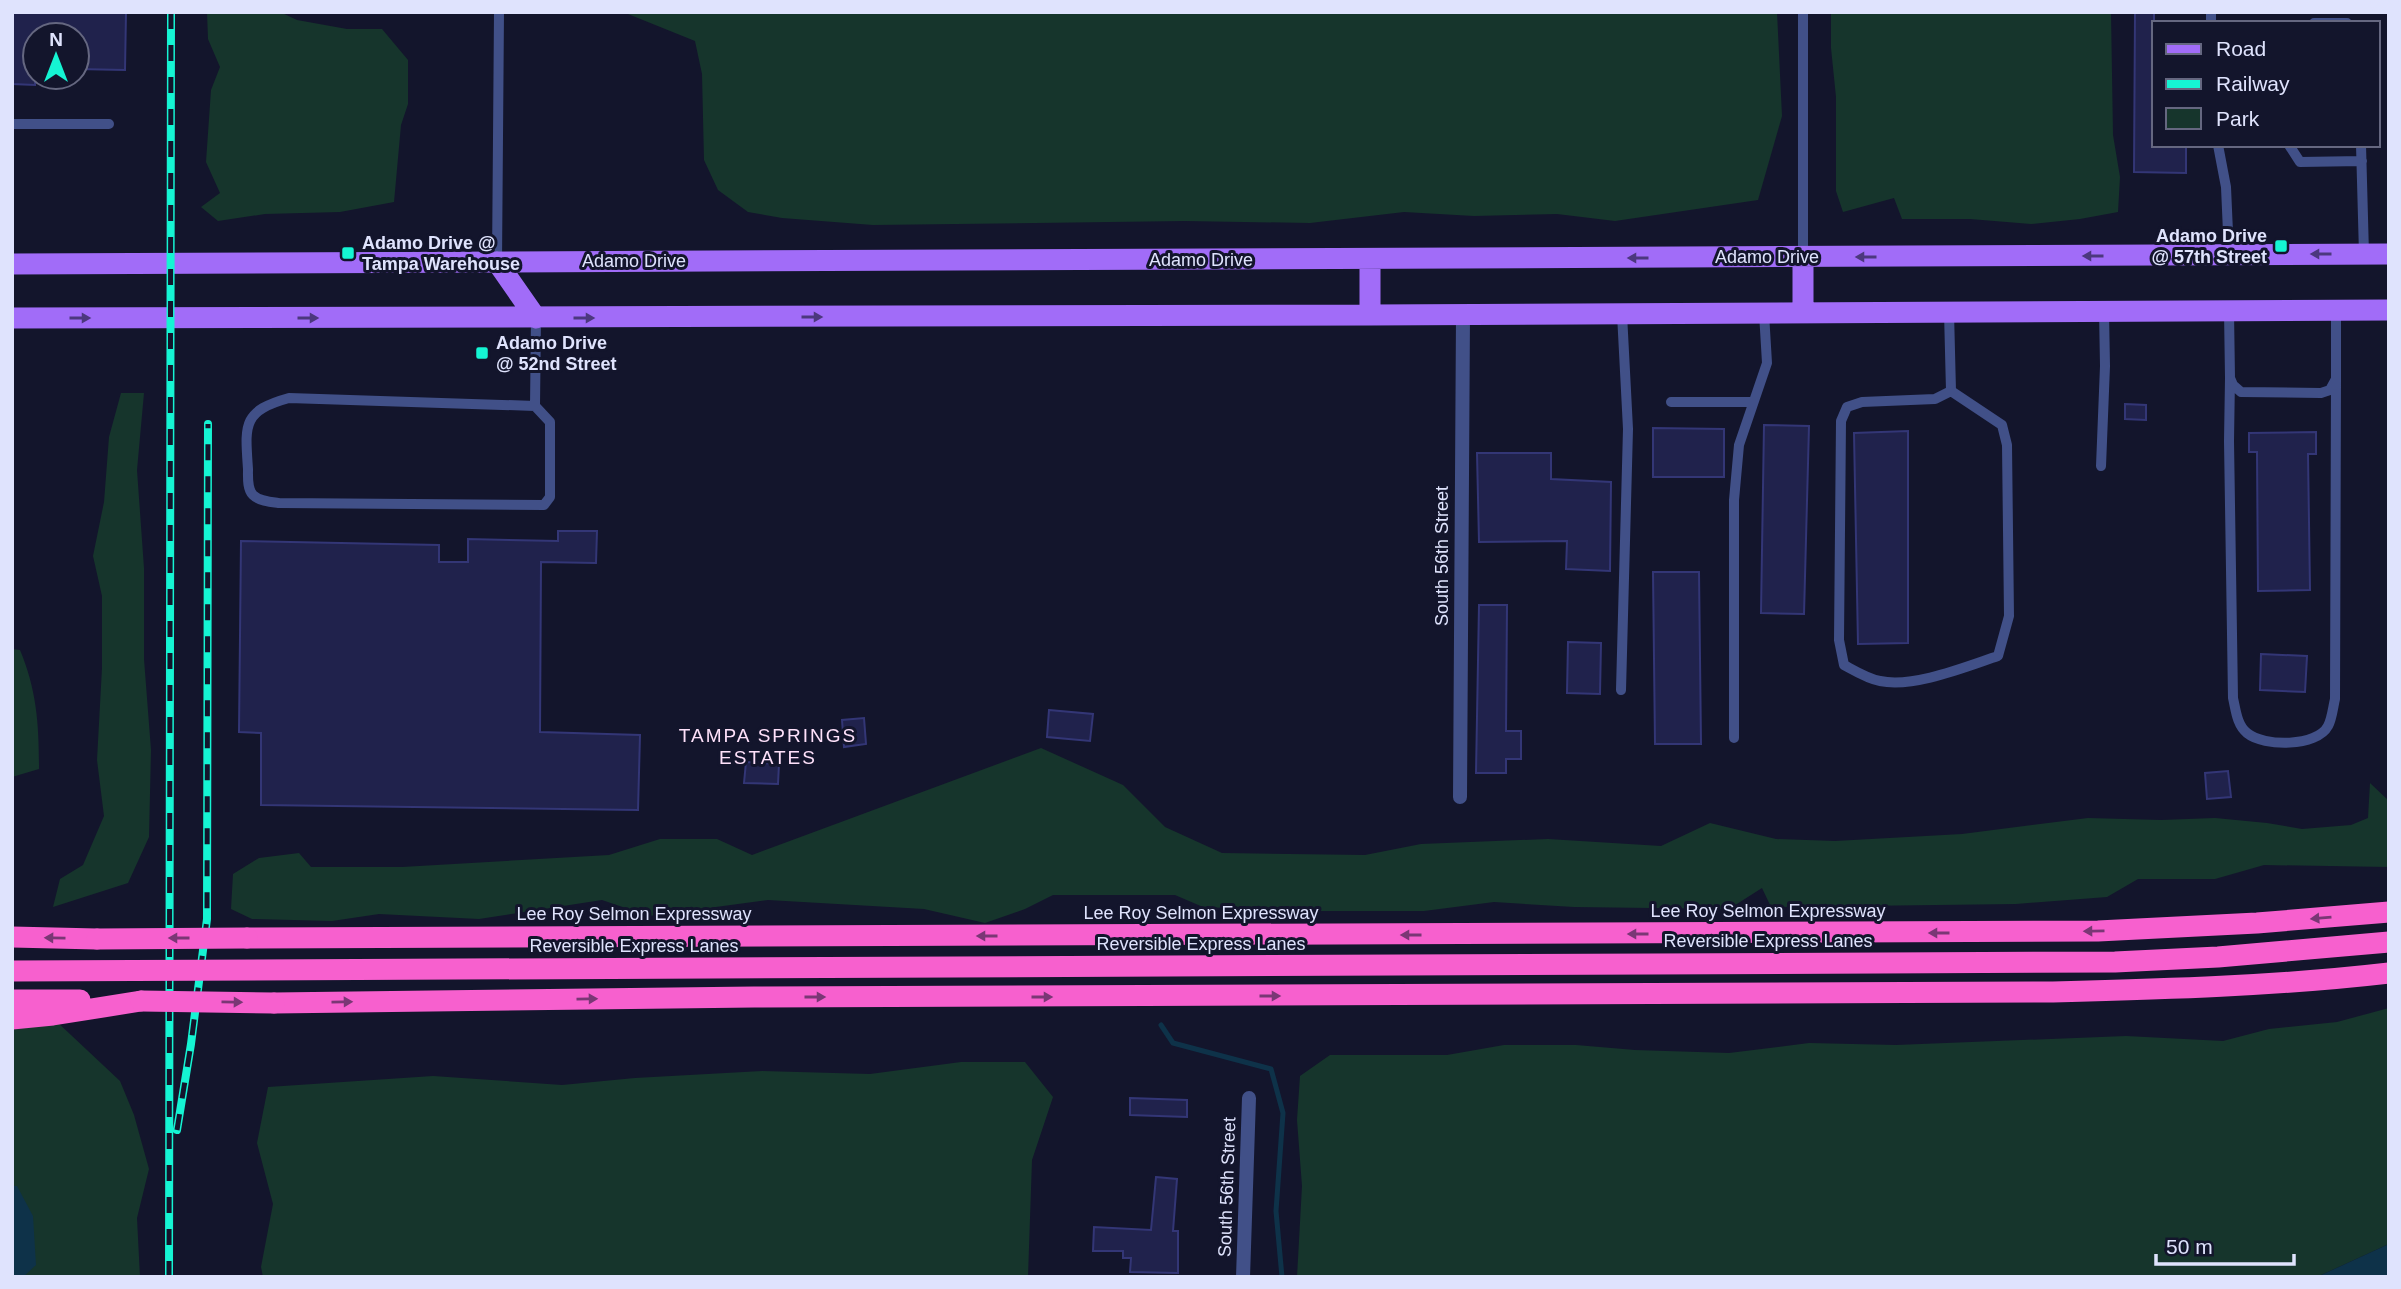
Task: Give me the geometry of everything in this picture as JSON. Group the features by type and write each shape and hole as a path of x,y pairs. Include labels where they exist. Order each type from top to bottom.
{"highway":[{"name":"Lee Roy Selmon Expressway","path":"12,937 97,939 2098,932 2389,912"},
{"name":"Reversible Express Lanes","path":"12,971 2101,962 2218,957 2389,942"},
{"path":"12,1019 97,1005 141,1001 274,1003 782,997 2053,992 2292,982 2389,973"},
{"path":"12,1000 97,1005"}],"main road":[{"name":"Adamo Drive","path":"12,264 2389,254"},
{"path":"1803,257 1803,312"},
{"path":"1370,259 1370,315"},
{"path":"497,262 536,318"},
{"path":"12,318 2389,310"}],"street":[{"name":"South 56th Street","path":"1460,797 1464,314"},
{"name":"South 56th Street","path":"1243,1277 1250,1098"}],"lane":[{"path":"497,262 499,12"},
{"path":"1803,12 1803,257"},
{"path":"12,124 109,124"},
{"path":"2218,147 2226,187 2229,255"},
{"path":"2290,147 2300,162 2362,161"},
{"path":"2361,147 2364,254"},
{"path":"2229,310 2233,698 2237,719 2245,732 2256,740 2274,743 2316,737 2328,727 2335,699 2336,310"},
{"path":"2101,466 2104,311"},
{"path":"1949,312 1951,391"},
{"path":"1734,738 1734,500 1739,446 1767,363 1765,313"},
{"path":"1620,690 1628,429 1622,314"},
{"path":"535,406 289,398 265,405 249,421 246,432 249,491 256,499 279,503 544,505 550,497 550,422 535,406 536,318"},
{"path":"2231,378 2233,385 2241,392 2320,393 2330,390 2336,379"},
{"path":"1951,391 2002,425 2007,446 2009,616 1998,656 1931,677 1893,683 1876,681 1844,665 1839,640 1840,421 1847,407 1862,402 1935,399 1951,391"},
{"path":"1671,402 1753,402"}],"green space":[{"path":"207,12 280,12 297,20 347,29 382,29 408,60 408,104 401,125 394,202 340,212 265,214 218,221 201,207 220,193 206,162 211,90 220,67 208,39"},
{"path":"623,12 1777,12 1782,116 1758,200 1615,221 1557,214 1474,216 1404,212 1310,223 1185,221 873,225 782,218 748,212 718,190 704,160 702,74 695,41"},
{"path":"1831,12 2111,12 2113,135 2120,177 2118,212 2031,224 1970,219 1902,219 1894,198 1843,212 1836,191 1836,97 1831,48"},
{"path":"121,393 144,393 137,470 144,568 144,659 151,750 149,837 128,883 53,907 60,879 83,865 104,816 97,760 102,668 102,596 93,556 104,502 109,437"},
{"path":"12,649 20,650 33,694 39,769 12,777"},
{"path":"1041,748 1123,785 1165,827 1222,853 1365,855 1421,844 1548,839 1661,846 1710,823 1776,839 1835,841 1962,834 2088,818 2215,818 2302,829 2351,825 2368,818 2370,783 2389,801 2389,867 2264,865 2215,879 2138,879 2107,897 2016,904 1771,907 1762,888 1729,909 1574,907 1494,902 1424,911 1306,911 1203,907 1175,895 1053,895 1025,909 985,923 924,909 768,900 649,916 602,900 479,919 379,914 332,921 252,919 231,909 233,874 259,858 299,853 311,867 402,867 609,855 660,839 717,839 752,855"},
{"path":"2389,1008 2389,1244 2317,1277 1297,1277 1302,1186 1297,1120 1300,1076 1330,1055 1447,1055 1504,1045 1576,1045 1729,1053 1809,1043 1896,1045 2126,1036 2223,1041 2269,1029 2337,1022"},
{"path":"55,1020 120,1081 134,1115 149,1169 137,1218 140,1277 12,1277 12,1023"},
{"path":"961,1062 1025,1062 1053,1097 1032,1160 1028,1277 263,1277 261,1267 273,1204 257,1143 268,1087 433,1076 562,1085 762,1071 870,1074"}],"water":[{"path":"12,1186 17,1186 33,1216 36,1265 23,1277 12,1277"},
{"path":"2389,1244 2389,1277 2317,1277"}],"building":[{"path":"12,12 126,12 125,70 91,69 91,21 21,21 21,84 12,84"},
{"path":"2135,12 2154,12 2152,147 2186,147 2186,173 2134,172"},
{"path":"2125,404 2146,405 2146,420 2125,419"},
{"path":"1764,425 1809,426 1804,614 1761,613"},
{"path":"1653,428 1724,429 1724,477 1653,477"},
{"path":"1908,431 1908,643 1858,644 1854,433"},
{"path":"2316,432 2316,454 2308,454 2310,590 2258,591 2257,452 2249,452 2249,433"},
{"path":"1477,453 1551,453 1551,479 1611,482 1610,571 1566,569 1567,541 1479,542"},
{"path":"558,531 597,531 596,563 541,562 540,732 640,735 638,810 261,805 261,733 239,732 241,541 439,545 439,562 468,562 468,539 558,541"},
{"path":"1653,572 1699,572 1701,744 1655,744"},
{"path":"1479,605 1507,605 1506,731 1521,731 1521,759 1506,759 1506,773 1476,773"},
{"path":"1568,642 1601,643 1600,694 1567,693"},
{"path":"2261,654 2307,656 2305,692 2260,690"},
{"path":"1049,710 1093,714 1090,741 1047,737"},
{"path":"864,718 866,744 844,747 842,720"},
{"path":"746,762 779,764 778,784 744,783"},
{"path":"2228,771 2231,797 2207,799 2205,773"},
{"path":"1130,1098 1187,1100 1187,1117 1130,1115"},
{"path":"1156,1177 1177,1179 1173,1231 1178,1231 1178,1273 1130,1272 1131,1258 1123,1258 1123,1251 1093,1251 1094,1227 1151,1230"}],"waterway":[{"path":"1161,1025 1173,1043 1271,1069 1283,1113 1276,1211 1282,1277"}],"railway":[{"path":"169,1277 171,12"},
{"path":"177,1130 207,919 208,424"}],"place":[{"name":"Adamo Drive @ 57th Street","path":"2281,246"},
{"name":"Adamo Drive @ Tampa Warehouse","path":"348,253"},
{"name":"Adamo Drive @ 52nd Street","path":"482,353"}],"district":[{"name":"TAMPA SPRINGS ESTATES","path":"768,746"}]}
